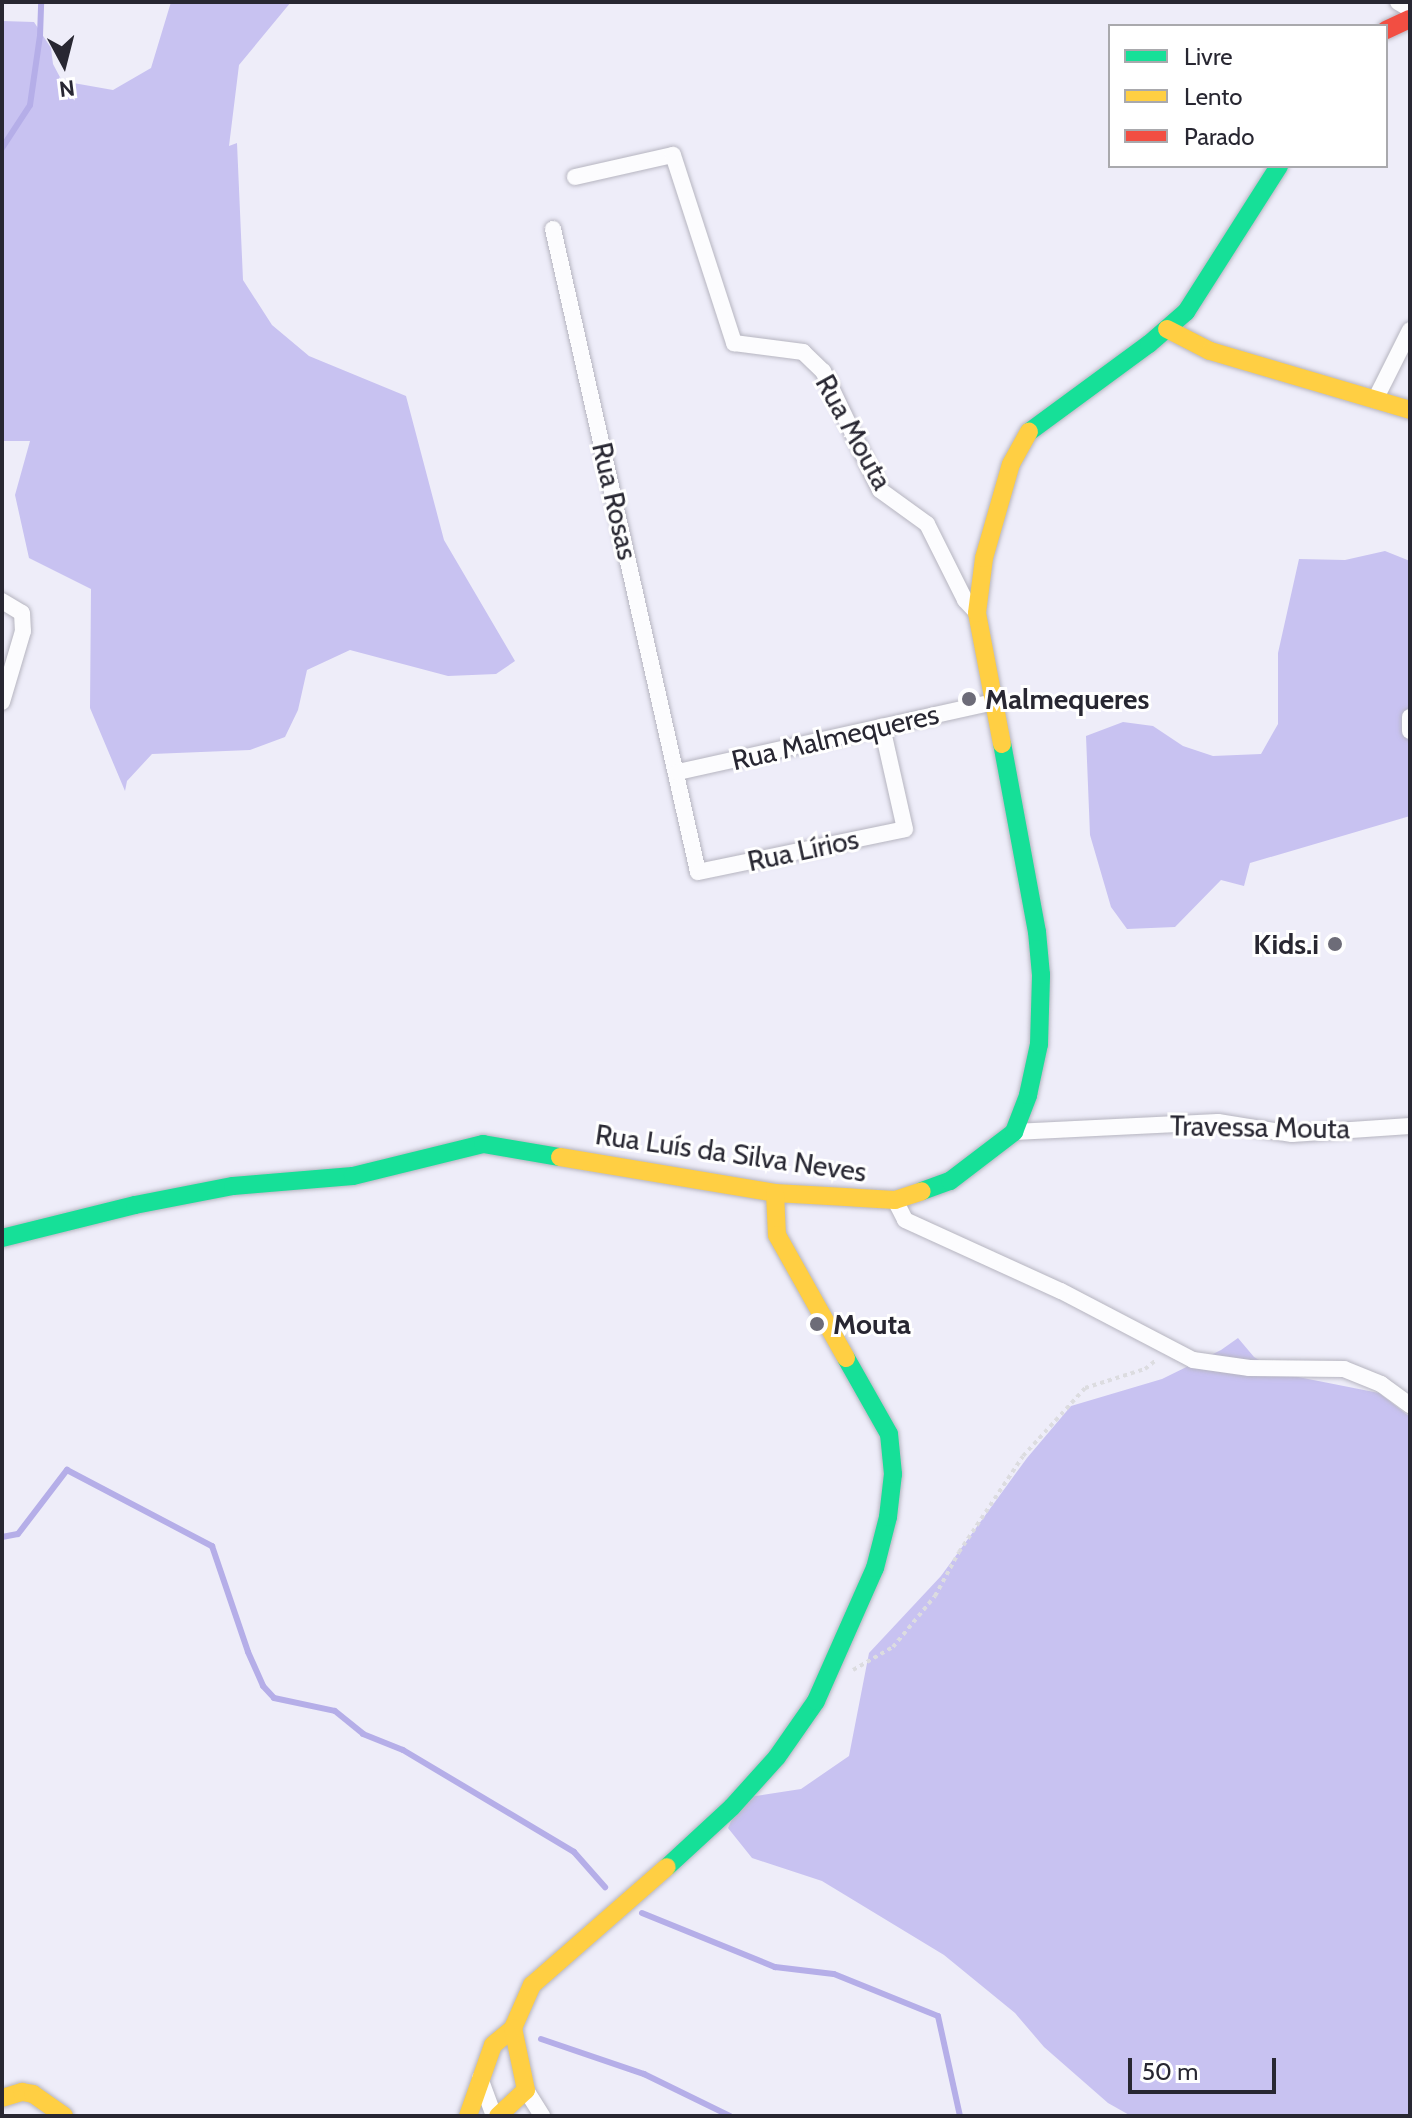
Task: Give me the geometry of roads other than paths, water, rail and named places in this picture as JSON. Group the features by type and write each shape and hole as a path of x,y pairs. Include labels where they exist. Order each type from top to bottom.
{"street":[{"path":"1398,2 1410,9"},
{"path":"1388,29 1410,19"},
{"name":"Rua Mouta","path":"575,177 673,155 734,343 803,352 823,371 880,490 927,524 965,600 977,613"},
{"path":"895,1200 950,1181 1014,1132 1028,1095 1039,1044 1041,975 1037,932 977,613 984,558 1011,464 1031,428 1186,312 1278,168"},
{"name":"Rua Rosas","path":"553,229 678,772"},
{"path":"1167,329 1210,351 1410,410"},
{"path":"1375,400 1410,330"},
{"path":"2,601 22,613 23,622 2,702"},
{"name":"Rua Malmequeres","path":"678,772 993,702"},
{"path":"1410,717 1410,731"},
{"name":"Rua Lírios","path":"678,772 698,872 905,829 882,727"},
{"name":"Travessa Mouta","path":"1014,1132 1218,1122 1292,1134 1410,1126"},
{"name":"Rua Luís da Silva Neves","path":"2,1238 233,1186 353,1176 462,1146 483,1144 775,1193 895,1200 905,1220 1061,1291 1193,1360 1249,1368 1344,1369 1381,1384 1410,1405"},
{"path":"468,2116 493,2045 513,2028 532,1985 732,1807 777,1757 816,1701 875,1568 888,1517 893,1455 889,1434 777,1235 775,1193"},
{"path":"513,2028 526,2090 542,2116"},
{"path":"480,2078 496,2116 526,2090"},
{"path":"2,2098 22,2092 33,2094 57,2113"}],"waterway":[{"path":"2,148 30,105 40,36 41,2"},
{"path":"2,1537 18,1534 67,1470 212,1546 248,1652 263,1686 274,1698 335,1711 363,1734 403,1750 574,1852 605,1887"},
{"path":"642,1913 775,1967 834,1974 938,2016 960,2116"},
{"path":"541,2039 644,2074 730,2116"}],"place":[{"name":"Malmequeres","path":"969,699"},
{"name":"Kids.i","path":"1335,944"},
{"name":"Mouta","path":"817,1324"}]}
